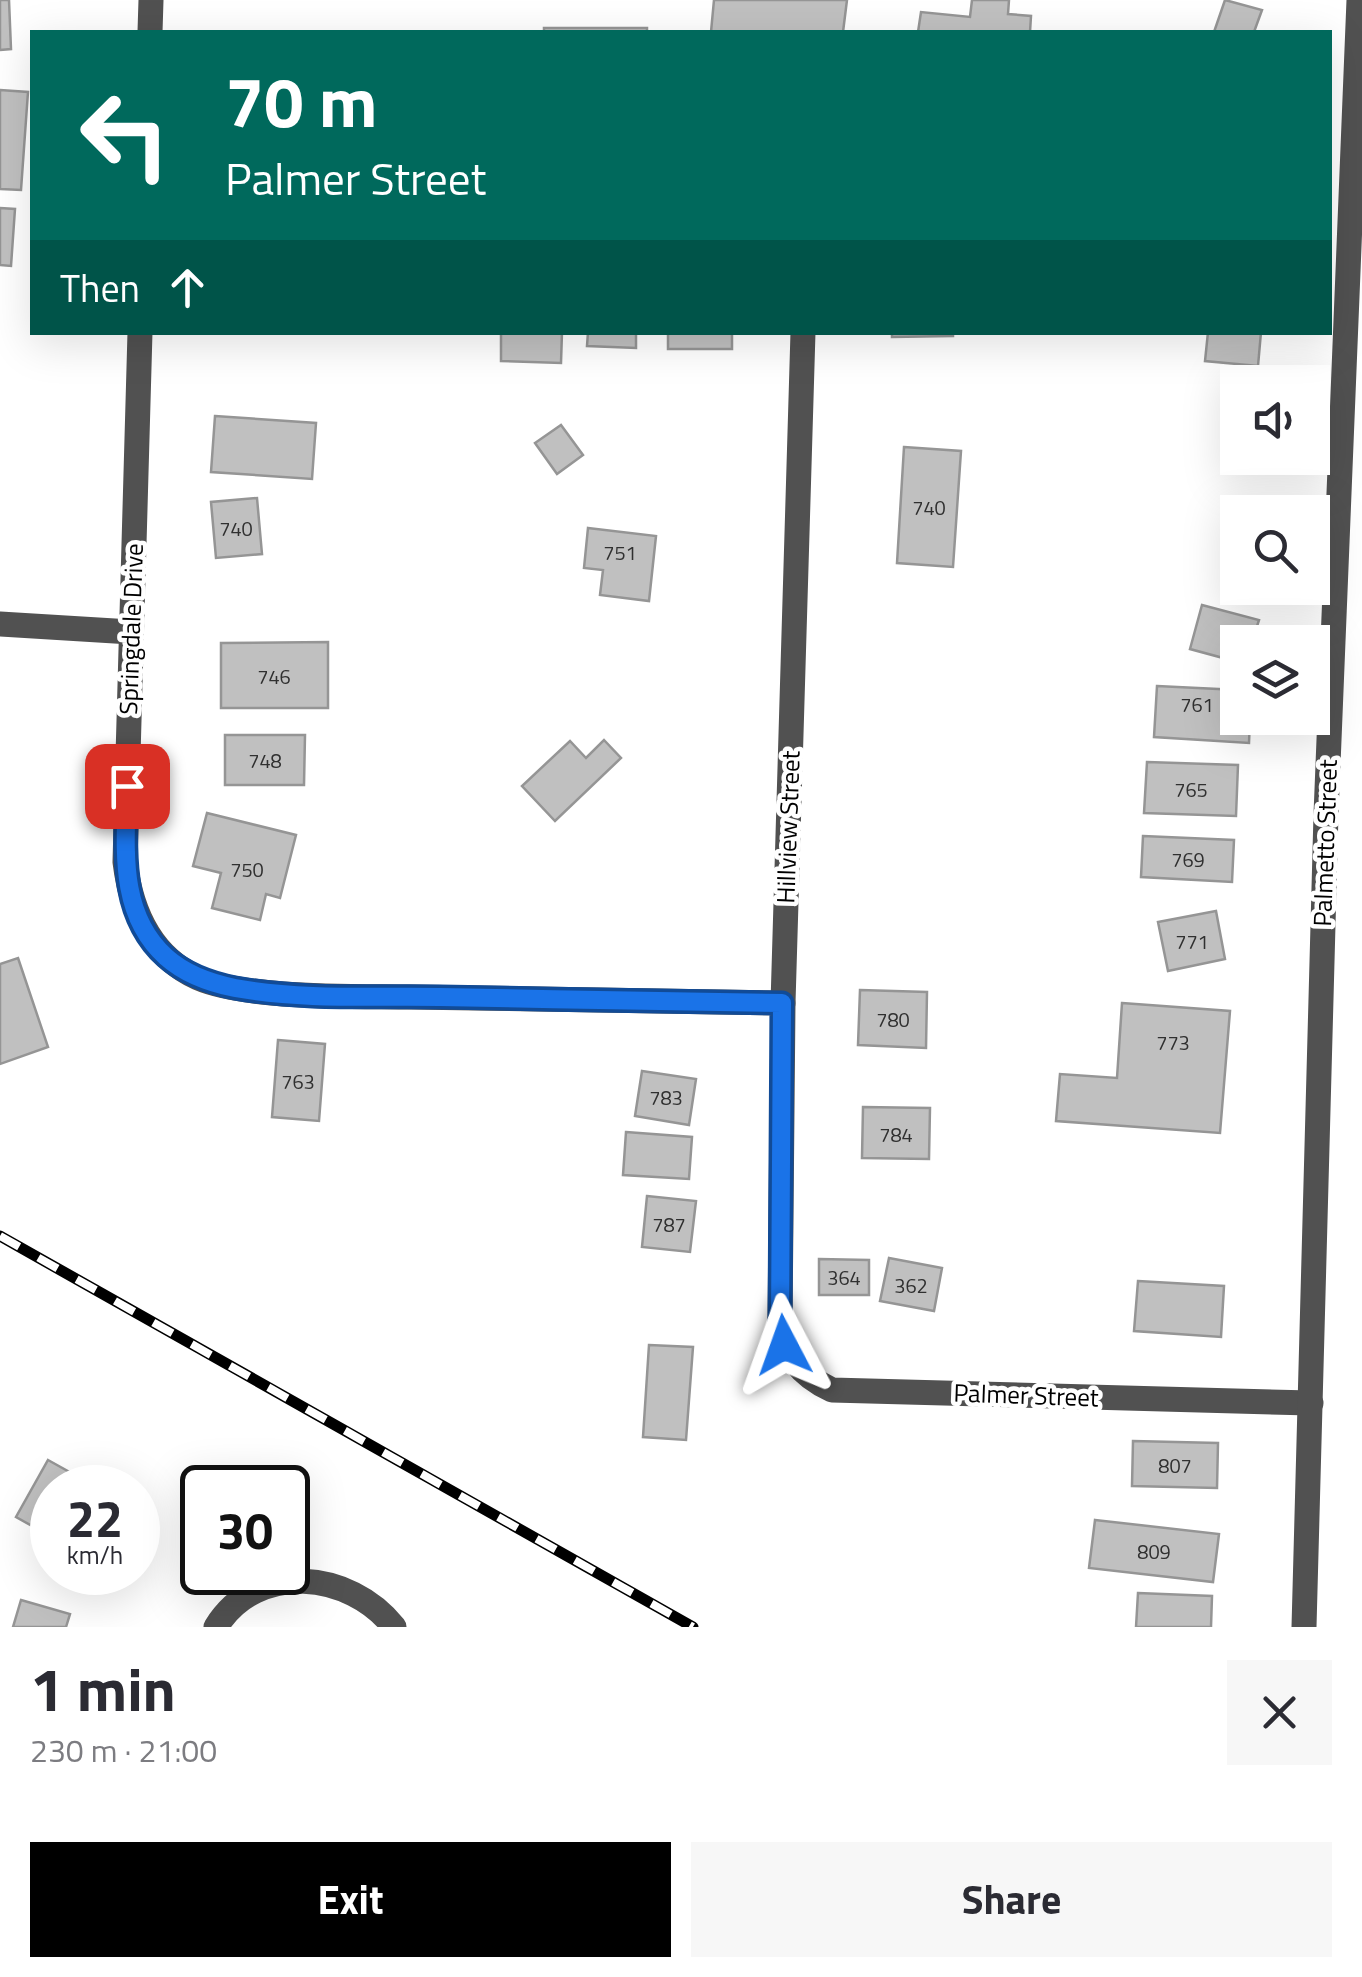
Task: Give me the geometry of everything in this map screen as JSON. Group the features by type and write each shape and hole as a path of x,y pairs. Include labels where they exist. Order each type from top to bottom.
{"street":[{"path":"150,30 151,0"},
{"name":"Palmetto Street","path":"1304,1627 1340,206 1359,0"},
{"name":"Springdale Drive","path":"140,335 126,862 130,893 143,929 166,958 199,978 236,988 328,996 782,1003"},
{"name":"Hillview Street","path":"780,1322 782,1003 803,335"},
{"path":"0,624 131,632"},
{"name":"Palmer Street","path":"780,1322 784,1345 794,1364 811,1380 832,1390 1311,1402"},
{"path":"216,1627 250,1595 283,1582 318,1581 352,1591 382,1612 394,1627"}],"building":[{"path":"0,0 9,0 11,49 0,50"},
{"path":"714,0 847,0 843,30 711,30"},
{"path":"972,0 1009,0 1008,14 1031,16 1030,30 918,30 921,12 970,17"},
{"path":"1225,0 1262,10 1255,30 1215,30"},
{"path":"544,28 647,28 647,30"},
{"path":"0,90 28,92 21,190 0,189"},
{"path":"0,208 15,209 11,266 0,265"},
{"path":"501,335 562,335 561,363 501,361"},
{"path":"588,335 636,335 636,348 587,346"},
{"path":"668,335 732,335 732,349 668,349"},
{"path":"892,335 953,335 953,336"},
{"path":"1208,335 1261,335 1258,365 1205,361"},
{"path":"215,416 316,423 312,479 211,472"},
{"path":"561,425 583,455 557,474 535,443"},
{"path":"904,447 961,451 953,567 897,563"},
{"path":"257,498 262,554 216,558 211,502"},
{"path":"588,528 656,536 649,601 600,595 603,570 584,568"},
{"path":"1202,605 1259,620 1257,625 1220,625 1220,657 1190,649"},
{"path":"328,642 328,708 221,708 221,643"},
{"path":"1157,686 1220,689 1220,735 1249,735 1249,743 1154,737"},
{"path":"225,735 305,735 304,785 225,785"},
{"path":"604,740 621,758 555,821 522,786 570,741 586,758"},
{"path":"1147,762 1238,765 1236,816 1144,813"},
{"path":"207,813 296,835 280,898 266,894 260,920 212,908 221,873 193,866"},
{"path":"1143,836 1234,840 1232,882 1141,877"},
{"path":"1216,911 1225,959 1168,971 1158,922"},
{"path":"18,958 48,1047 0,1064 0,964"},
{"path":"860,990 927,992 926,1048 858,1045"},
{"path":"1122,1003 1230,1011 1220,1133 1056,1121 1060,1074 1117,1078"},
{"path":"278,1040 325,1044 319,1121 272,1117"},
{"path":"642,1071 696,1079 689,1125 635,1116"},
{"path":"863,1107 930,1108 929,1159 862,1158"},
{"path":"626,1132 692,1137 689,1179 623,1175"},
{"path":"647,1196 696,1201 690,1252 642,1247"},
{"path":"889,1258 942,1268 934,1311 880,1301"},
{"path":"819,1259 869,1260 869,1295 819,1295"},
{"path":"1138,1281 1224,1286 1221,1337 1134,1331"},
{"path":"649,1345 693,1347 686,1440 643,1437"},
{"path":"1133,1441 1218,1443 1217,1488 1132,1486"},
{"path":"30,1492 30,1525 16,1517"},
{"path":"1095,1520 1219,1534 1213,1582 1089,1568"},
{"path":"1138,1593 1212,1596 1211,1627 1136,1627"},
{"path":"21,1600 70,1614 66,1627 13,1627"}],"railway":[{"path":"0,1236 693,1627"}],"route":[{"path":"127,786 126,862 130,893 143,929 166,958 199,978 236,988 328,996 782,1003 780,1322 784,1345"}]}
